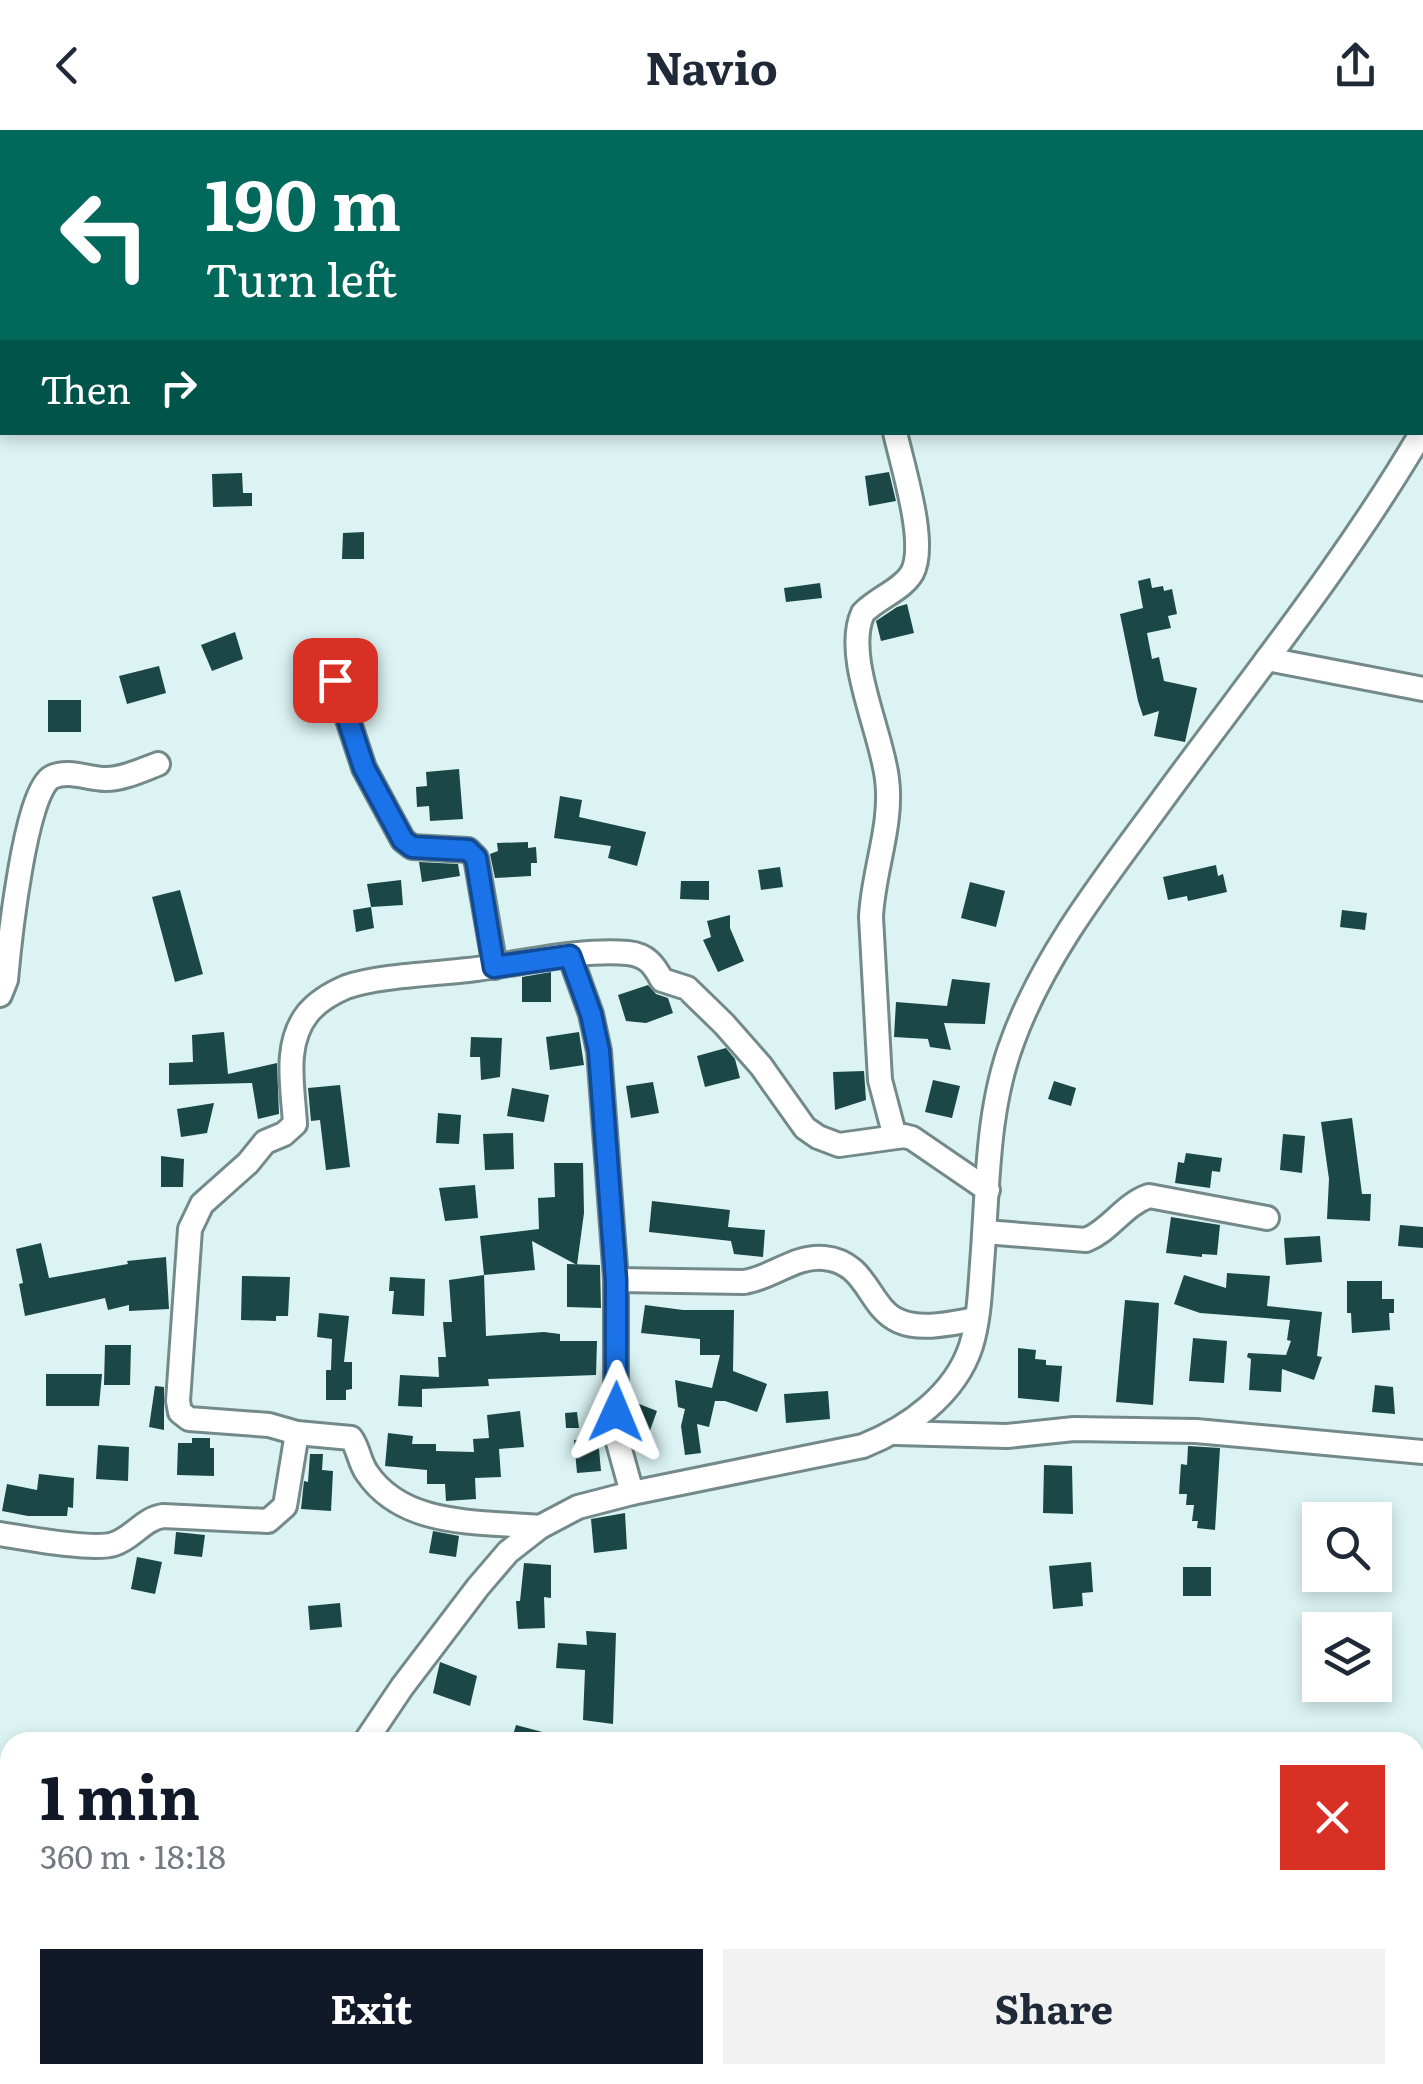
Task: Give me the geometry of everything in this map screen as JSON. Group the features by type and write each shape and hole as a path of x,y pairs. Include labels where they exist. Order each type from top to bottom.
{"street":[{"path":"895,1137 880,1080 871,916 872,891 888,813 888,779 857,639 863,612 904,582 917,560 916,530 896,435"},
{"path":"372,1732 478,1587 508,1552 540,1528 578,1507 864,1446 896,1433 928,1410 953,1378 970,1347 998,1088 1013,1038 1054,956 1093,894 1387,490 1420,435"},
{"path":"1267,659 1423,689"},
{"path":"335,680 364,768 403,840 412,847 468,850 476,858 494,967"},
{"path":"0,995 6,980 21,867 38,791 52,777 64,774 109,780 158,764"},
{"path":"540,1528 419,1514 397,1503 375,1484 364,1470 351,1438 297,1433 269,1425 189,1419 180,1412 190,1229 194,1216 265,1142 284,1134 294,1124 292,1041 320,1001 348,986 570,956 628,953 652,962 662,980 686,988 724,1024 761,1066 806,1128 818,1137 839,1145 912,1138 988,1190"},
{"path":"570,956 591,1014 599,1051 616,1280 616,1435 632,1494"},
{"path":"984,1232 1086,1240 1134,1201 1149,1196 1266,1218"},
{"path":"616,1280 744,1282 760,1280 800,1260 828,1258 859,1274 894,1319 918,1325 976,1319"},
{"path":"896,1433 1007,1436 1074,1429 1196,1431 1423,1452"},
{"path":"0,1534 112,1545 151,1518 163,1516 268,1522 285,1506 297,1433"}],"building":[{"path":"889,472 896,501 869,506 865,476"},
{"path":"242,473 243,493 252,493 252,506 213,507 212,474"},
{"path":"364,532 364,559 342,559 343,533"},
{"path":"1150,578 1152,588 1172,589 1177,614 1168,616 1171,628 1147,633 1152,659 1159,657 1164,681 1197,688 1185,742 1154,736 1159,711 1143,716 1138,701 1120,614 1143,608 1138,581"},
{"path":"820,583 822,598 786,602 784,588"},
{"path":"907,604 914,633 881,641 876,621"},
{"path":"235,632 243,659 212,671 201,645"},
{"path":"159,666 166,693 127,704 119,676"},
{"path":"48,700 81,700 81,732 48,732"},
{"path":"459,769 463,819 430,821 429,806 417,807 416,787 427,786 426,772"},
{"path":"560,796 582,800 579,817 646,832 637,866 608,858 611,846 554,838"},
{"path":"528,842 528,848 536,847 537,863 531,863 531,876 495,878 490,854 498,851 497,843"},
{"path":"419,862 458,864 460,876 422,882"},
{"path":"1216,865 1218,876 1223,874 1227,892 1188,901 1187,896 1168,900 1163,877"},
{"path":"780,867 783,887 761,890 758,870"},
{"path":"401,880 403,905 371,907 367,884"},
{"path":"681,881 709,881 709,900 680,899"},
{"path":"970,882 1005,891 996,927 961,918"},
{"path":"180,890 203,974 175,982 152,897"},
{"path":"371,907 374,928 356,932 353,910"},
{"path":"1342,910 1367,913 1365,930 1340,927"},
{"path":"730,915 730,928 744,961 718,972 703,940 711,937 707,921"},
{"path":"551,972 551,1002 522,1002 522,977"},
{"path":"952,979 990,983 985,1024 944,1023 951,1050 930,1047 928,1039 894,1037 896,1002 947,1006"},
{"path":"648,985 656,994 668,998 673,1013 646,1023 626,1021 618,995"},
{"path":"224,1032 228,1074 277,1063 279,1114 258,1119 252,1083 169,1085 169,1063 193,1062 192,1035"},
{"path":"579,1032 584,1065 550,1070 546,1037"},
{"path":"471,1037 502,1038 500,1077 481,1080 480,1057 470,1057"},
{"path":"726,1048 735,1059 740,1078 705,1087 697,1056"},
{"path":"864,1071 866,1100 835,1110 833,1072"},
{"path":"933,1080 960,1086 952,1118 925,1112"},
{"path":"1054,1081 1076,1088 1071,1106 1048,1099"},
{"path":"653,1082 659,1113 631,1118 626,1086"},
{"path":"340,1085 350,1167 326,1170 320,1120 311,1121 308,1088"},
{"path":"512,1088 549,1095 544,1122 507,1116"},
{"path":"214,1103 207,1133 181,1137 177,1109"},
{"path":"438,1113 461,1115 459,1144 436,1143"},
{"path":"1352,1118 1362,1194 1371,1194 1370,1221 1327,1219 1329,1179 1321,1122"},
{"path":"513,1133 514,1169 485,1170 483,1134"},
{"path":"1283,1134 1305,1136 1302,1173 1280,1170"},
{"path":"1186,1153 1222,1158 1220,1172 1212,1171 1210,1188 1175,1183 1178,1162 1184,1163"},
{"path":"161,1156 184,1159 183,1187 161,1187"},
{"path":"554,1163 583,1163 584,1213 577,1265 532,1241 535,1270 484,1275 480,1236 539,1229 538,1198 555,1197"},
{"path":"475,1185 478,1218 445,1221 439,1188"},
{"path":"652,1201 730,1210 728,1227 765,1230 763,1257 734,1254 731,1241 649,1232"},
{"path":"1171,1217 1220,1225 1217,1255 1166,1253"},
{"path":"1400,1225 1423,1227 1423,1248 1398,1246"},
{"path":"1320,1236 1322,1262 1286,1265 1284,1238"},
{"path":"41,1243 49,1278 166,1257 169,1309 129,1311 129,1305 108,1310 105,1298 25,1316 16,1249"},
{"path":"567,1264 600,1265 601,1308 567,1307"},
{"path":"1227,1273 1270,1276 1267,1306 1322,1312 1317,1356 1322,1357 1314,1380 1282,1369 1281,1392 1249,1390 1248,1353 1286,1355 1291,1341 1287,1340 1290,1320 1200,1313 1174,1304 1184,1275 1226,1288"},
{"path":"484,1275 486,1336 544,1332 560,1334 560,1341 597,1341 596,1375 488,1379 489,1386 422,1389 422,1407 398,1406 400,1375 439,1377 438,1357 446,1357 443,1322 452,1322 449,1280"},
{"path":"242,1276 290,1277 288,1316 276,1316 276,1321 241,1320"},
{"path":"390,1277 425,1279 424,1316 392,1314 394,1291 389,1291"},
{"path":"1347,1281 1382,1281 1382,1299 1394,1299 1394,1313 1389,1313 1390,1330 1352,1333 1351,1313 1347,1313"},
{"path":"1125,1300 1159,1303 1153,1405 1116,1402"},
{"path":"645,1305 734,1310 733,1371 767,1384 757,1412 715,1401 709,1427 697,1424 701,1453 685,1455 681,1426 685,1409 678,1407 675,1380 712,1388 720,1355 700,1355 700,1339 641,1333"},
{"path":"319,1313 349,1316 344,1362 352,1362 352,1389 346,1390 346,1400 326,1400 332,1339 317,1337"},
{"path":"1193,1338 1227,1341 1224,1383 1189,1381"},
{"path":"105,1345 131,1345 130,1385 104,1385"},
{"path":"1018,1348 1036,1350 1035,1359 1046,1360 1046,1365 1062,1366 1059,1402 1018,1398"},
{"path":"46,1374 102,1374 99,1406 46,1406"},
{"path":"1375,1385 1393,1387 1395,1414 1372,1412"},
{"path":"155,1386 164,1387 164,1430 149,1427"},
{"path":"828,1391 830,1419 786,1423 784,1394"},
{"path":"634,1402 657,1411 648,1436 631,1430"},
{"path":"520,1411 524,1447 499,1449 501,1477 475,1478 476,1499 446,1501 445,1484 427,1484 427,1470 385,1466 388,1433 413,1436 412,1444 436,1444 436,1451 474,1452 473,1439 489,1438 487,1415"},
{"path":"577,1412 579,1428 566,1428 565,1413"},
{"path":"192,1438 210,1438 214,1476 177,1475 178,1443 192,1443"},
{"path":"598,1438 601,1471 577,1473 574,1440"},
{"path":"98,1445 129,1447 128,1481 96,1479"},
{"path":"1188,1446 1220,1448 1215,1530 1197,1528 1198,1521 1192,1521 1194,1505 1186,1505 1187,1494 1179,1494 1181,1464 1187,1465"},
{"path":"310,1454 323,1454 322,1470 333,1471 331,1511 301,1509"},
{"path":"1044,1465 1072,1466 1073,1514 1043,1513"},
{"path":"39,1474 74,1478 73,1508 68,1507 67,1516 2,1511 7,1484 37,1490"},
{"path":"625,1513 627,1549 594,1553 591,1519"},
{"path":"433,1531 459,1536 456,1557 429,1553"},
{"path":"176,1532 205,1535 202,1557 174,1554"},
{"path":"137,1557 162,1562 155,1594 131,1589"},
{"path":"1091,1562 1093,1592 1082,1593 1083,1606 1053,1609 1049,1566"},
{"path":"524,1563 551,1565 551,1598 544,1597 545,1628 518,1629 516,1601 520,1601"},
{"path":"1183,1567 1211,1567 1211,1596 1183,1596"},
{"path":"340,1603 342,1627 310,1630 308,1606"},
{"path":"586,1631 616,1633 613,1724 583,1720 585,1670 556,1668 558,1643 587,1645"},
{"path":"440,1662 477,1676 470,1706 433,1693"},
{"path":"516,1725 542,1732 514,1732"}],"route":[{"path":"335,680 364,768 403,840 412,847 473,852 494,967 570,956 591,1014 599,1051 616,1280 616,1412"}]}
